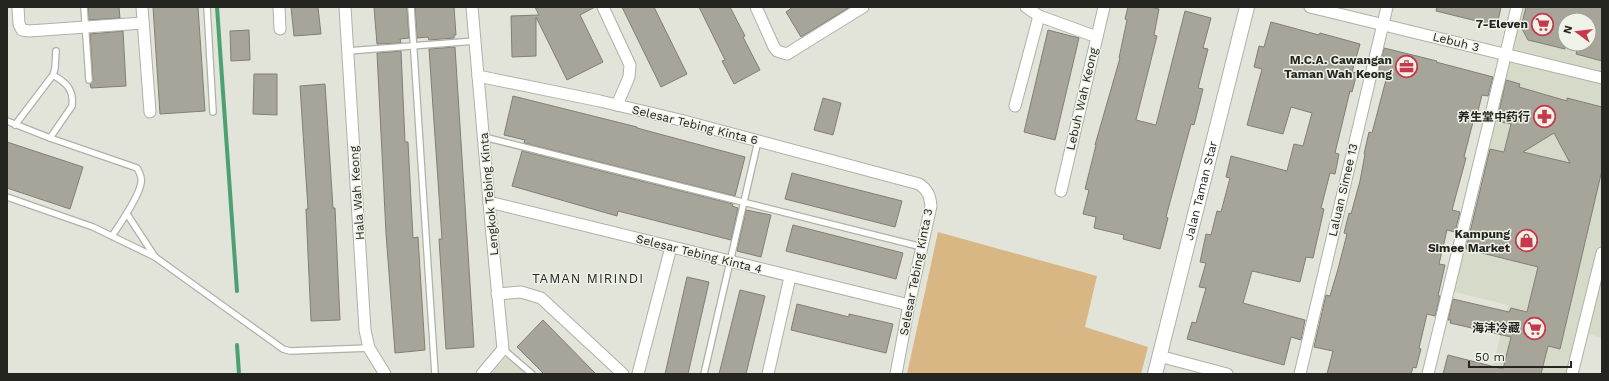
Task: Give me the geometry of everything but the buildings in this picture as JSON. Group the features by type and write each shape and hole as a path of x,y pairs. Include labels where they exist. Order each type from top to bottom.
{"street":[{"path":"18,7 19,24 22,30 29,31 143,23"},
{"path":"142,7 150,112"},
{"path":"279,7 280,30"},
{"name":"Hala Wah Keong","path":"345,7 366,330 369,348 385,374"},
{"name":"Lengkok Tebing Kinta","path":"472,7 503,349"},
{"path":"604,7 630,65 629,77 617,105"},
{"path":"756,7 774,47 777,51 787,54 864,7"},
{"path":"1026,7 1039,16 1097,37"},
{"name":"Lebuh Wah Keong","path":"1061,191 1104,7"},
{"name":"Jalan Taman Star","path":"1154,374 1247,7"},
{"name":"Lebuh 3","path":"1310,7 1602,78"},
{"name":"Laluan Simee 13","path":"1300,374 1387,7"},
{"path":"1428,374 1516,7"},
{"path":"1015,106 1039,16"},
{"name":"Selesar Tebing Kinta 6","path":"478,76 617,105 909,181"},
{"name":"Selesar Tebing Kinta 3","path":"896,374 909,305 931,206 930,196 926,189 919,184 909,181"},
{"name":"Selesar Tebing Kinta 4","path":"489,202 909,305"},
{"path":"638,374 672,247"},
{"path":"1572,374 1602,253"},
{"path":"768,374 790,277"},
{"path":"497,294 521,292 541,298 623,374"},
{"path":"482,374 503,349"},
{"path":"1159,356 1227,374"}],"lane":[{"path":"84,7 89,80"},
{"path":"207,7 213,112"},
{"path":"411,7 435,374"},
{"path":"348,51 475,41"},
{"path":"15,125 53,75 56,51"},
{"path":"50,138 72,106 73,100 71,89 65,82 53,75"},
{"path":"7,121 50,138 137,168 141,174 141,184 127,214 112,236"},
{"path":"484,137 922,247"},
{"path":"704,374 758,141"},
{"path":"7,197 93,226 155,257 283,349 290,351 369,348"},
{"path":"127,214 155,257"},
{"path":"503,349 532,374"}],"shaded area":[{"path":"1516,7 1602,7 1602,338 1582,332 1571,374 1491,374 1508,305 1447,290"},
{"path":"938,232 1097,276 1085,327 1148,347 1141,374 907,374"},
{"path":"508,355 529,374 491,374"}],"waterway":[{"path":"217,7 237,291"},
{"path":"237,345 239,374"}],"place":[{"name":"7-Eleven","path":"1543,24"},
{"name":"M.C.A. Cawangan Taman Wah Keong","path":"1407,67"},
{"name":"养生堂中药行","path":"1545,117"},
{"name":"Kampung Simee Market","path":"1526,241"},
{"name":"海沣冷藏","path":"1535,328"}],"district":[{"name":"TAMAN MIRINDI","path":"588,278"}]}
